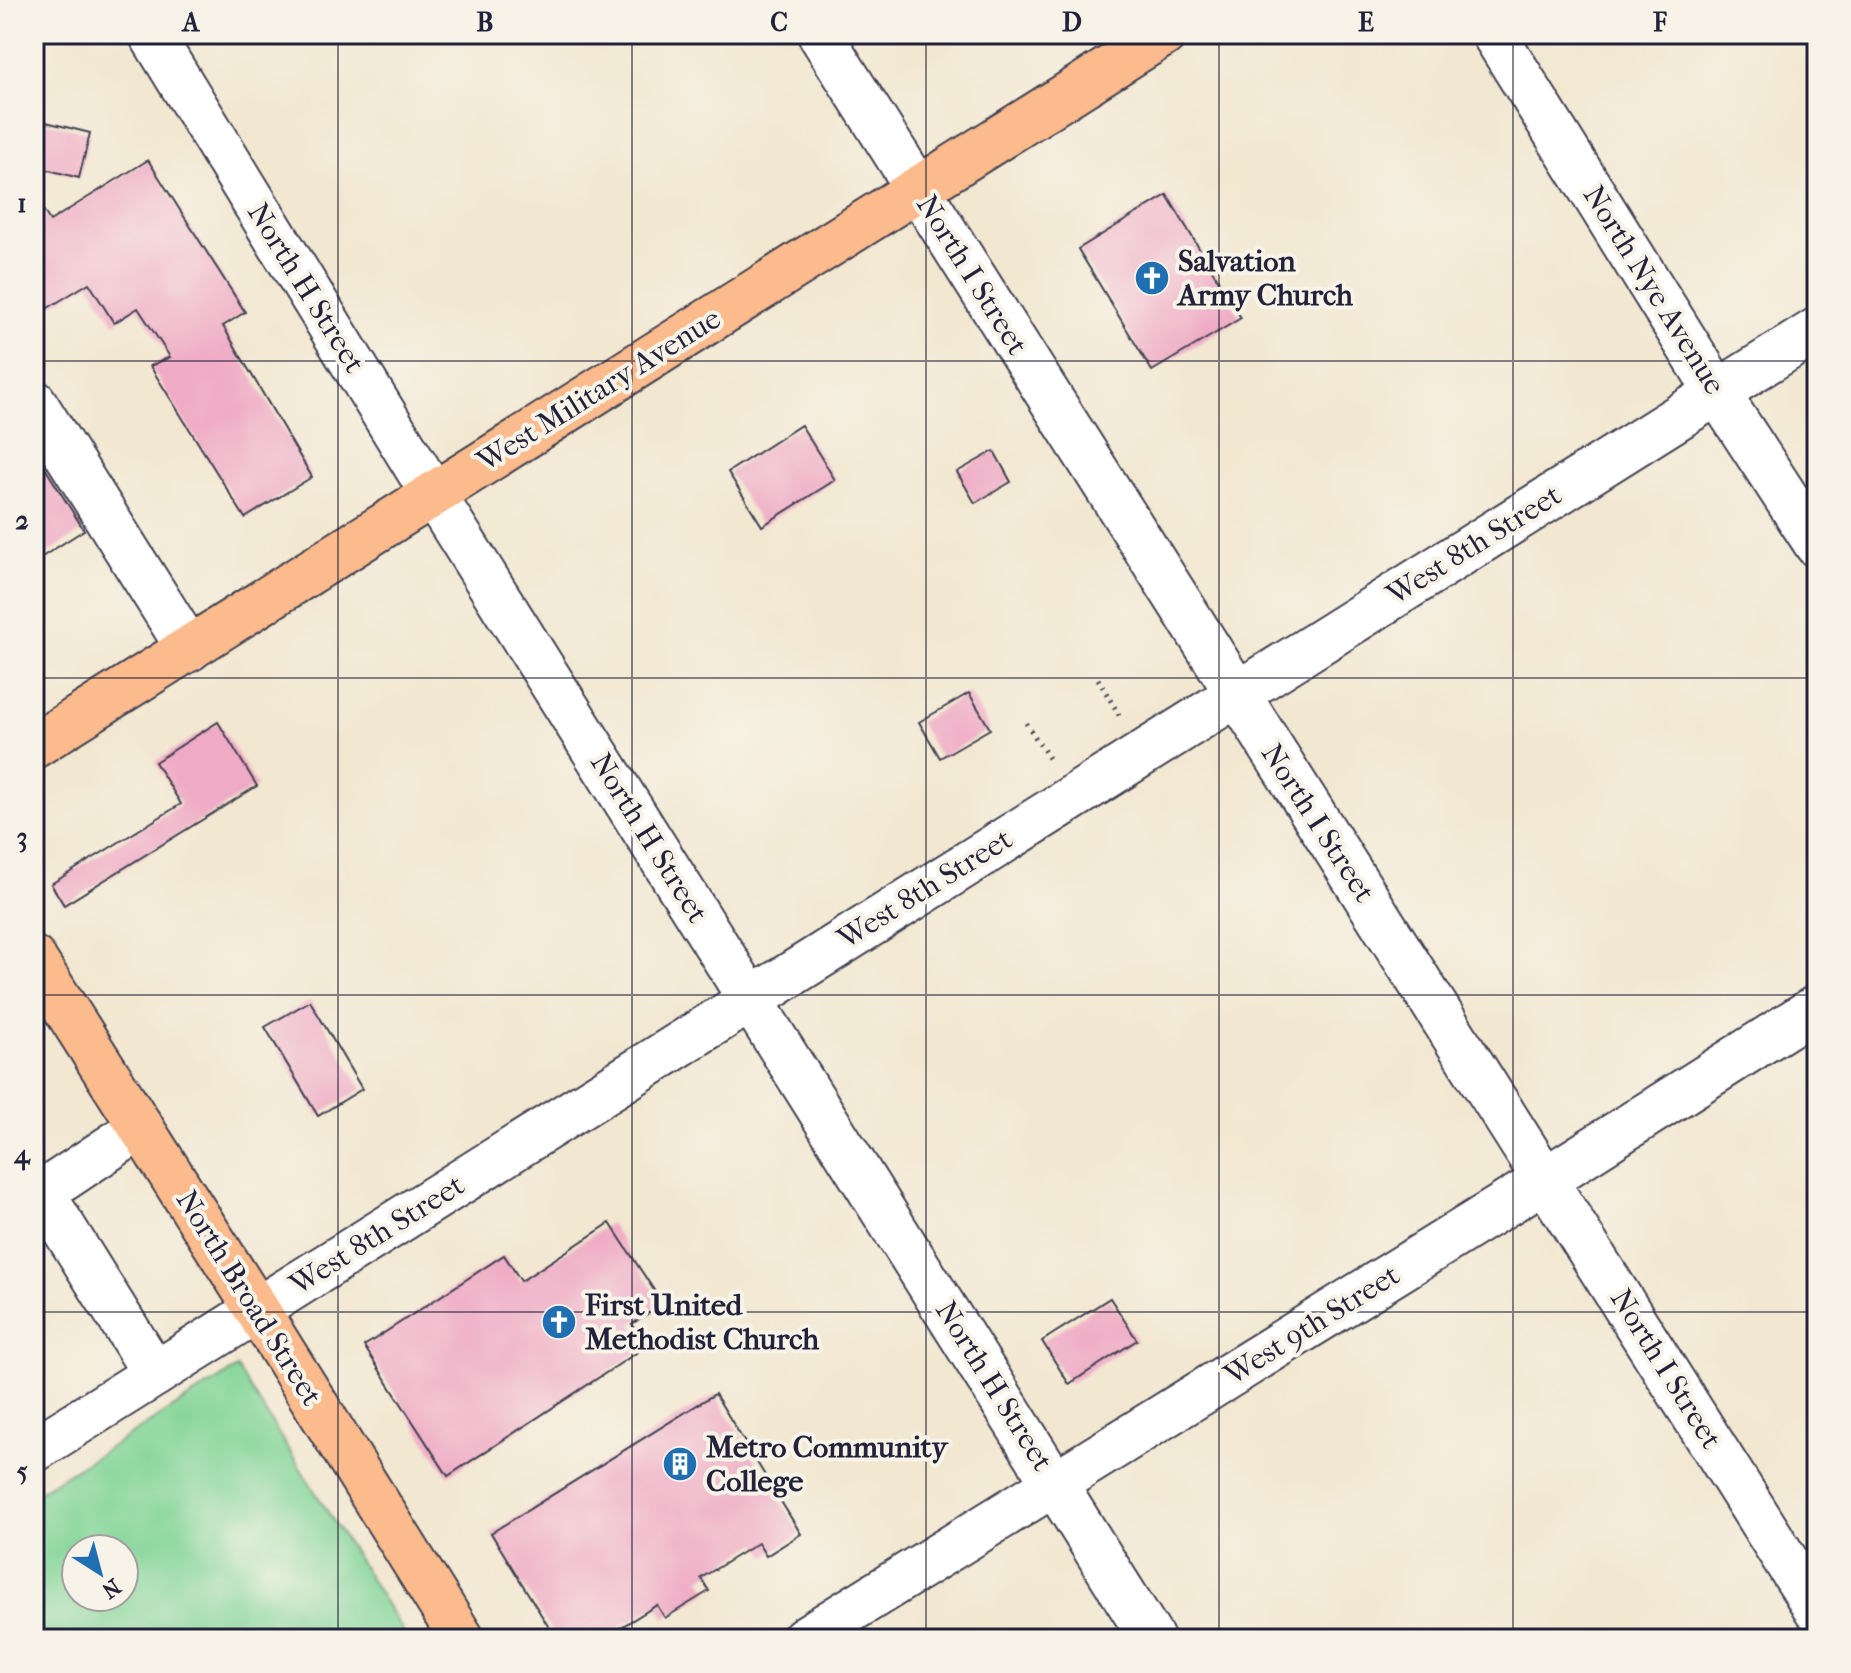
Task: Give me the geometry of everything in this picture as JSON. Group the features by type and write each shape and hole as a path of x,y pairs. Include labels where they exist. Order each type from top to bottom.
{"main road":[{"name":"West Military Avenue","path":"34,746 1164,34"},
{"name":"North Broad Street","path":"34,959 462,1639"}],"street":[{"name":"North H Street","path":"151,34 433,494 1152,1639"},
{"name":"North I Street","path":"820,34 1817,1610"},
{"name":"North Nye Avenue","path":"1494,34 1717,392 1817,545"},
{"name":"West 8th Street","path":"34,1450 1817,330"},
{"path":"34,402 189,649"},
{"name":"West 9th Street","path":"804,1639 1056,1485 1817,1007"},
{"path":"141,1127 38,1195 155,1374"}],"path":[{"path":"1098,679 1125,724"},
{"path":"1026,723 1055,768"}],"green space":[{"path":"237,1368 408,1639 34,1639 34,1495"}],"building":[{"path":"34,119 90,133 79,178 34,166"},
{"path":"148,160 245,312 223,326 312,477 245,518 150,366 170,357 138,308 114,323 89,283 43,311 34,297 34,196 50,221"},
{"path":"1167,195 1241,318 1152,371 1078,249"},
{"path":"801,425 835,480 762,526 728,472"},
{"path":"994,451 1011,482 975,503 957,472"},
{"path":"45,468 84,530 34,562 34,474"},
{"path":"969,693 990,729 940,758 919,722"},
{"path":"218,722 257,786 64,905 51,884 181,804 155,762"},
{"path":"310,1001 362,1089 318,1116 265,1027"},
{"path":"610,1223 663,1304 632,1324 647,1346 448,1476 364,1346 504,1255 521,1281"},
{"path":"1110,1298 1137,1340 1069,1384 1042,1341"},
{"name":"Metro Community College","path":"715,1394 801,1534 766,1556 758,1543 701,1578 709,1591 665,1618 657,1605 602,1639 556,1639 491,1533"}],"place":[{"name":"Salvation Army Church","path":"1152,278"},
{"name":"First United Methodist Church","path":"559,1322"},
{"name":"Metro Community College","path":"680,1464"}]}
